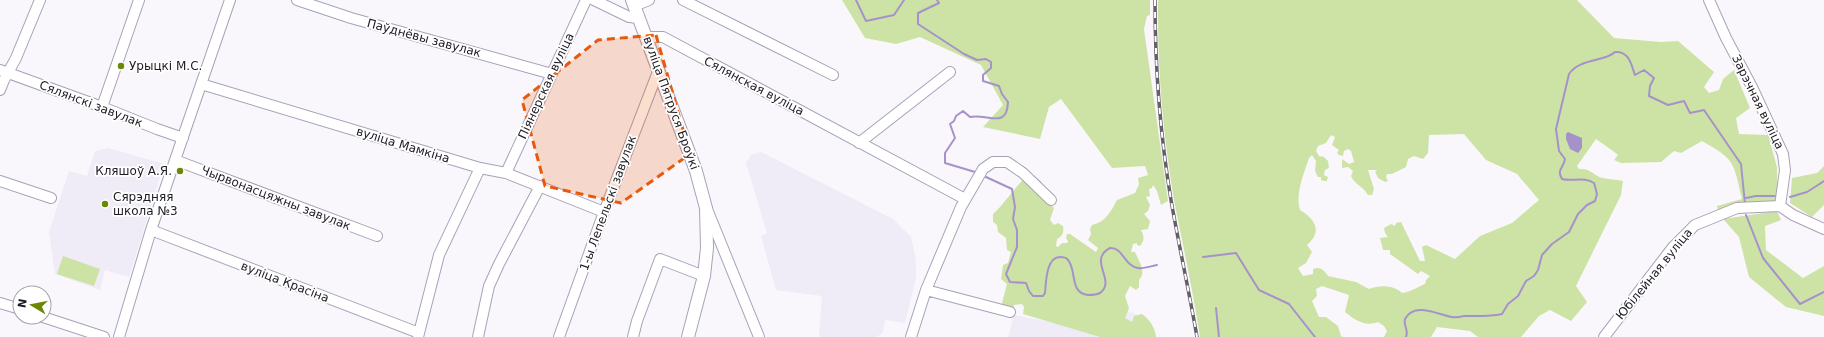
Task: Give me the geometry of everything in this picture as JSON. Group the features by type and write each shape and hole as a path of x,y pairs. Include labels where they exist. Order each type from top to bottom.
{"main road":[{"name":"вуліца Пятруся Броўкі","path":"633,3 696,171 706,208 707,248 704,276 688,337"}],"street":[{"path":"0,90 4,72 16,58 40,0"},
{"path":"102,106 139,0"},
{"path":"119,337 151,230 230,0"},
{"name":"Паўднёвы завулак","path":"297,0 351,18 552,74"},
{"name":"Піянерская вуліца","path":"506,173 586,0"},
{"path":"594,0 629,17 639,18"},
{"path":"633,3 649,0"},
{"path":"683,0 833,75"},
{"name":"Зарэчная вуліца","path":"1709,0 1783,154 1784,182 1780,206"},
{"name":"Сялянская вуліца","path":"647,37 663,37 965,199"},
{"name":"1-ы Лепельскі завулак","path":"560,337 604,212 659,69"},
{"name":"Сялянскі завулак","path":"4,72 102,106 183,138"},
{"path":"859,143 950,72"},
{"name":"вуліца Мамкіна","path":"201,84 480,168 506,173 604,212"},
{"name":"Чырвонасцяжны завулак","path":"175,160 377,236"},
{"path":"911,337 926,290 965,199 983,169 993,162 1001,161 1014,166 1051,200"},
{"path":"419,335 440,255 480,168"},
{"path":"0,181 50,198"},
{"path":"478,337 489,286 540,186"},
{"path":"1780,206 1793,215 1824,229"},
{"name":"Юбілейная вуліца","path":"1604,337 1673,247 1694,225 1737,208 1780,206"},
{"name":"вуліца Пятруся Броўкі","path":"706,208 759,337"},
{"name":"вуліца Красіна","path":"151,230 419,335"},
{"path":"633,337 637,321 660,259 704,276"},
{"path":"926,290 1010,312"},
{"path":"0,303 12,307"},
{"path":"52,320 104,337"}],"highlighted area":[{"path":"656,35 690,154 621,203 545,186 522,100 598,40"}],"shaded area":[{"path":"1568,132 1582,138 1582,148 1578,153 1570,149 1566,139 1566,134"},
{"name":"Сярэдняя школа №3","path":"108,148 164,164 129,277 105,270 100,290 55,274 49,232 69,171 87,176 95,151"},
{"path":"761,152 893,219 911,237 916,260 916,278 905,323 885,320 883,332 877,337 819,337 822,296 776,290 761,236 767,233 746,163 751,155"},
{"path":"1119,309 1131,312 1146,319 1148,337 1008,337 1014,315 1115,334"}],"green space":[{"path":"842,0 1150,0 1150,15 1147,16 1144,29 1168,201 1161,205 1157,191 1153,185 1152,188 1149,189 1150,196 1146,197 1150,205 1148,211 1144,214 1150,221 1148,229 1141,230 1143,242 1140,246 1137,245 1137,243 1133,244 1131,252 1135,252 1142,266 1142,274 1139,280 1139,287 1136,290 1130,286 1125,296 1129,308 1125,318 1132,322 1134,316 1142,314 1152,324 1156,337 1100,337 1023,314 1024,307 1022,304 1014,305 1014,309 1001,307 1007,284 1001,279 1003,265 1008,263 1011,252 1007,250 1006,238 998,232 997,225 993,222 993,214 1029,172 1041,181 1046,200 1054,208 1050,220 1054,225 1058,223 1063,226 1063,234 1057,239 1056,246 1058,247 1062,243 1067,243 1067,234 1070,234 1096,252 1098,248 1088,240 1091,234 1090,229 1092,225 1097,224 1104,219 1117,200 1135,193 1139,184 1138,178 1148,175 1145,166 1112,168 1061,99 1049,107 1040,139 983,127 1003,105 981,65 920,37 896,44 865,38"},
{"path":"1158,0 1577,0 1614,38 1661,42 1678,41 1714,72 1704,87 1709,93 1719,90 1723,79 1734,70 1750,108 1736,118 1739,134 1768,135 1777,167 1777,202 1741,203 1718,212 1717,206 1742,199 1737,177 1731,163 1721,153 1702,141 1681,153 1674,151 1661,162 1621,163 1614,160 1618,155 1596,139 1577,166 1579,169 1590,171 1606,179 1623,181 1621,195 1576,286 1587,302 1571,321 1550,310 1539,316 1521,337 1478,337 1470,331 1437,327 1431,337 1384,337 1387,331 1384,326 1378,322 1369,324 1360,322 1345,312 1349,295 1322,286 1316,289 1317,296 1312,301 1319,317 1326,317 1338,326 1341,336 1343,337 1200,337 1174,200 1167,150 1160,75","holes":["1464,134 1486,160 1517,174 1539,200 1512,223 1480,236 1455,259 1426,245 1422,247 1425,261 1420,261 1401,222 1396,223 1395,226 1391,224 1384,228 1388,237 1380,238 1383,250 1390,250 1390,254 1418,274 1421,271 1430,276 1426,280 1425,284 1411,291 1402,293 1395,288 1386,286 1369,289 1356,282 1328,276 1320,268 1313,269 1313,274 1303,276 1298,268 1306,263 1312,252 1307,245 1312,240 1316,230 1310,217 1300,210 1299,190 1309,158 1312,155 1316,161 1315,171 1318,177 1321,177 1321,180 1327,181 1328,177 1324,175 1325,170 1329,168 1328,161 1324,157 1319,156 1316,151 1318,146 1326,143 1331,135 1335,137 1332,145 1339,150 1337,153 1339,155 1343,156 1344,151 1348,149 1351,151 1354,162 1349,164 1342,159 1342,168 1348,167 1353,171 1351,176 1352,179 1364,189 1368,195 1372,195 1374,189 1368,170 1377,170 1375,172 1378,178 1385,182 1388,181 1386,177 1387,174 1392,174 1406,167 1408,159 1414,156 1423,159 1428,153 1429,135"]},
{"path":"1824,166 1824,205 1812,217 1790,203 1792,178 1817,173"},
{"path":"1777,211 1781,220 1765,226 1766,250 1803,278 1824,266 1824,316 1786,307 1749,277 1739,237 1723,219"},
{"path":"63,256 100,269 94,286 57,274"}],"waterway":[{"path":"856,0 866,21 894,15 904,0"},
{"path":"937,0 939,3 918,13 918,24 964,54 977,60 986,59 991,62 991,68 983,75 983,81 999,86 1002,94 1008,102 1007,111 1004,116 1000,118 970,117 963,111 956,116 954,121 950,124 955,138 945,153 945,163 975,172"},
{"path":"1406,337 1407,332 1405,319 1414,311 1427,310 1455,317 1502,314 1508,304 1518,296 1526,281 1534,276 1538,270 1542,255 1552,244 1569,232 1578,214 1587,205 1595,201 1597,194 1594,183 1582,179 1562,179 1560,176 1560,171 1565,159 1559,151 1556,129 1569,74 1579,65 1611,55 1615,52 1620,52 1629,59 1635,75 1644,70 1654,78 1650,86 1649,96 1668,105 1684,101 1690,113 1704,110 1741,164 1745,204"},
{"path":"986,177 1012,189 1015,207 1013,219 1017,230 1017,247 1006,274 1010,282 1026,283 1033,296 1043,296 1045,293 1046,277 1049,266 1055,258 1061,257 1067,259 1071,264 1074,280 1078,290 1088,295 1098,294 1104,288 1106,283 1101,258 1110,248 1118,250 1133,267 1143,268 1157,265"},
{"path":"1790,197 1807,192 1824,181"},
{"path":"1746,198 1756,196 1775,196"},
{"path":"1746,215 1763,258 1800,304 1824,292"},
{"path":"1203,257 1236,253 1259,290 1289,304 1315,337"},
{"path":"1216,308 1219,337"}],"railway":[{"path":"1155,0 1157,75 1164,150 1171,200 1197,337"}],"place":[{"name":"Урыцкі М.С.","path":"121,66"},
{"name":"Кляшоў А.Я.","path":"180,171"},
{"name":"Сярэдняя школа №3","path":"105,204"}]}
